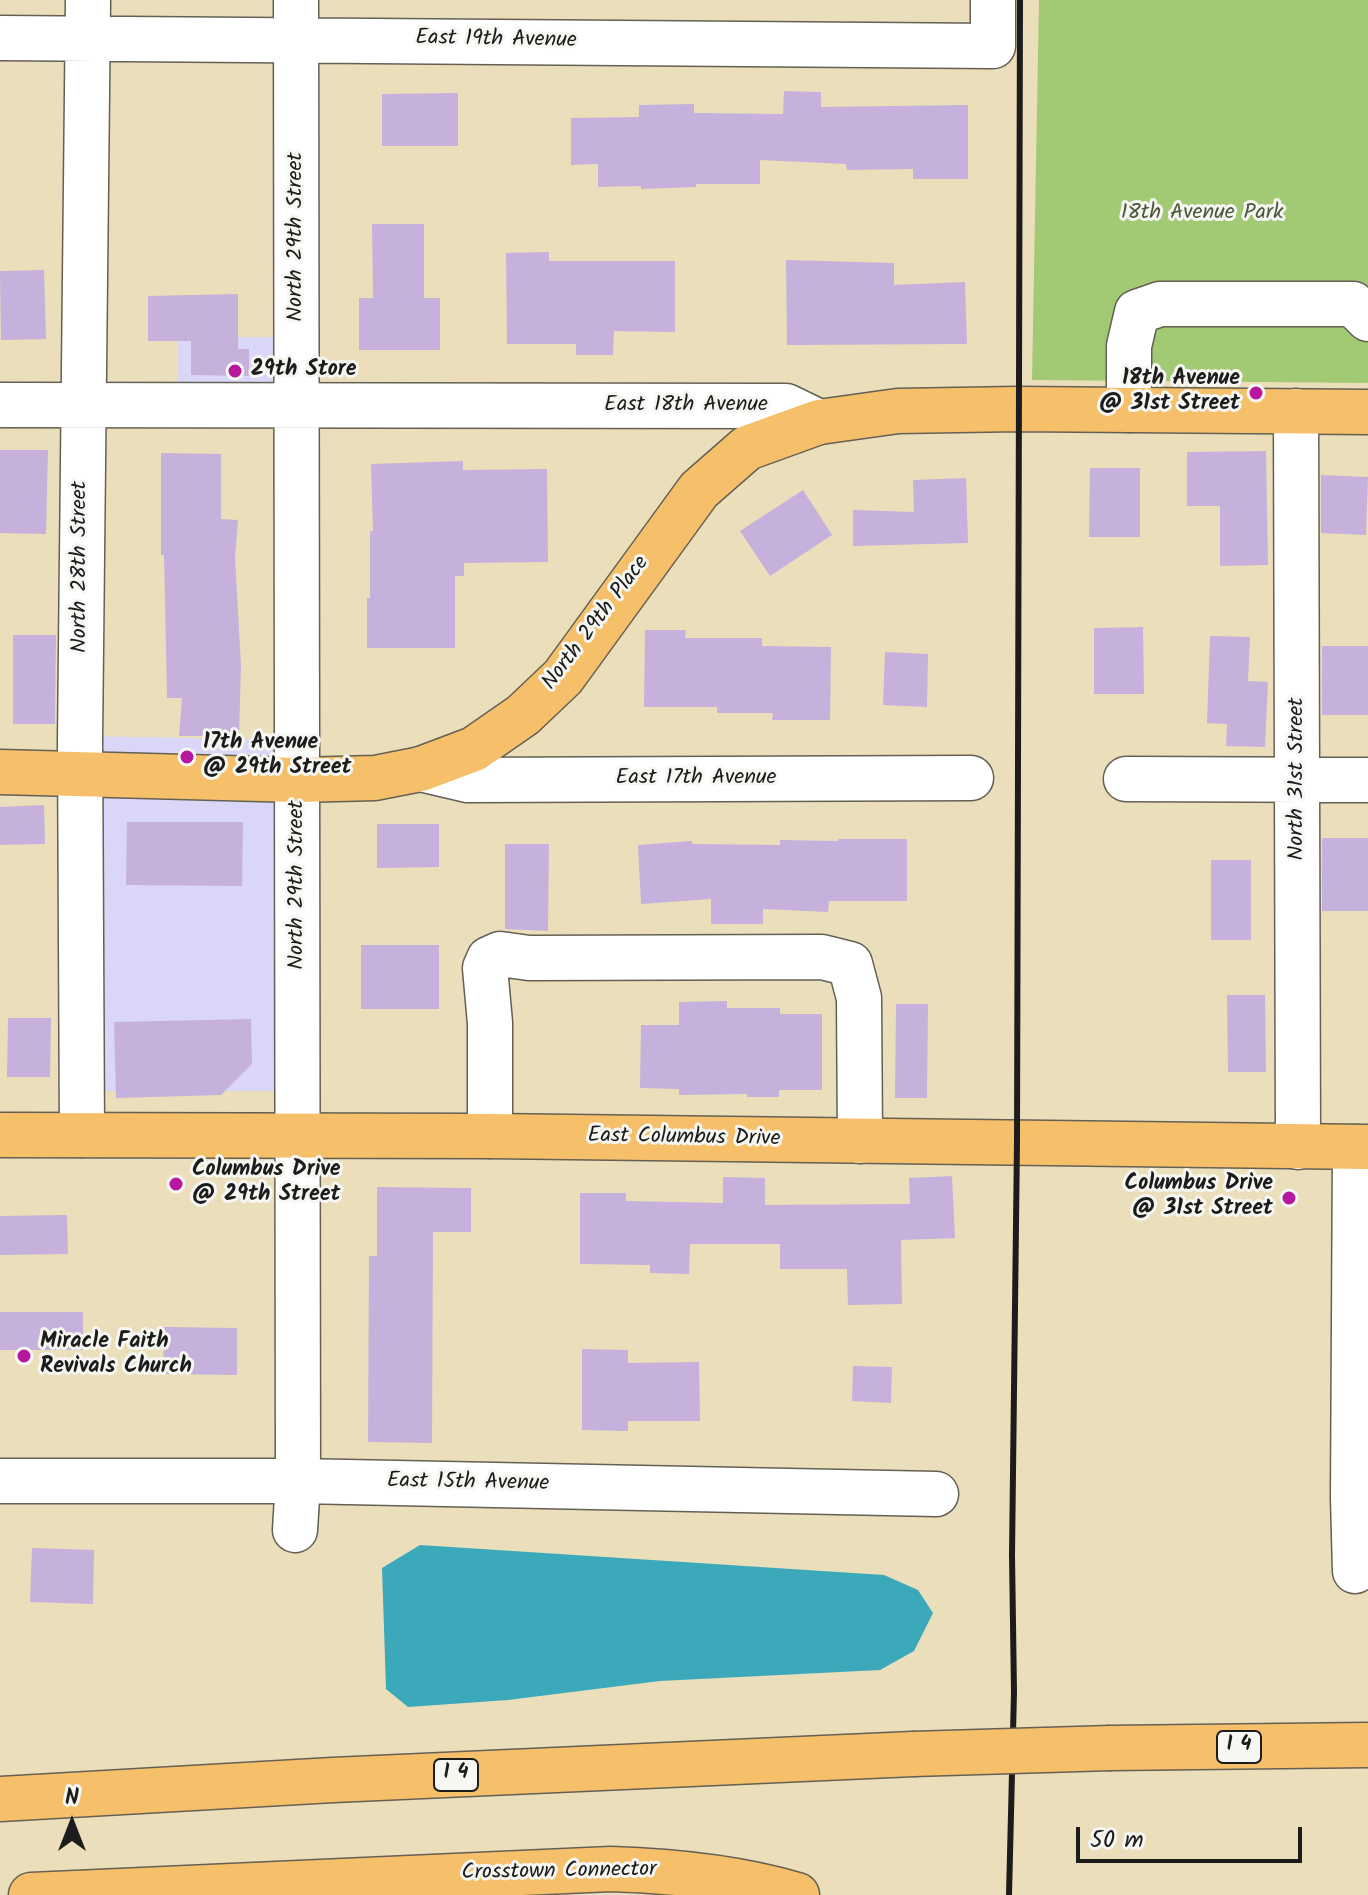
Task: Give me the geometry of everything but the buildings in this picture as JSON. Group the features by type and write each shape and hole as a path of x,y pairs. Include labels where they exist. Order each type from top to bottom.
{"main road":[{"path":"819,422 898,411 1368,412"},
{"name":"North 29th Place","path":"298,780 375,778 421,769 474,749 523,715 563,677 699,490 747,448 819,422"},
{"path":"0,772 298,780"},
{"name":"East Columbus Drive","path":"0,1135 490,1136 1362,1147"},
{"name":"I 4","path":"0,1799 333,1780 913,1754 1368,1745"},
{"name":"Crosstown Connector","path":"31,1895 611,1869 665,1871 725,1879 797,1895"}],"street":[{"name":"East 19th Avenue","path":"0,38 88,19 296,20 993,46 993,0"},
{"name":"North 28th Street","path":"82,1135 80,773 88,19"},
{"name":"North 29th Street","path":"295,1530 298,1481 299,1135 296,20"},
{"path":"1129,410 1129,346 1137,312 1160,304 1353,304 1368,319"},
{"name":"East 18th Avenue","path":"0,405 786,406 819,422"},
{"name":"North 31st Street","path":"1296,411 1298,1147"},
{"name":"East 17th Avenue","path":"421,769 468,780 971,778"},
{"path":"1126,779 1368,780"},
{"path":"490,1136 490,1023 485,968 489,959 500,954 529,958 822,957 850,964 859,998 860,1141"},
{"path":"1355,1571 1360,1498 1362,1147"},
{"name":"East 15th Avenue","path":"0,1481 298,1481 936,1494"}],"shaded area":[{"path":"178,337 292,337 292,401 178,401"},
{"path":"84,736 293,740 297,1091 88,1091"}],"green space":[{"name":"18th Avenue Park","path":"1039,0 1368,0 1368,383 1032,380"}],"water":[{"path":"420,1545 884,1575 918,1590 933,1613 914,1651 880,1670 660,1681 508,1700 408,1707 386,1689 382,1568"}],"railway":[{"path":"1009,1895 1014,1692 1012,1555 1017,1142 1020,0"}],"place":[{"name":"29th Store","path":"235,371"},
{"name":"18th Avenue @ 31st Street","path":"1256,393"},
{"name":"17th Avenue @ 29th Street","path":"187,757"},
{"name":"Columbus Drive @ 29th Street","path":"176,1184"},
{"name":"Columbus Drive @ 31st Street","path":"1289,1198"},
{"name":"Miracle Faith Revivals Church","path":"24,1356"}]}
